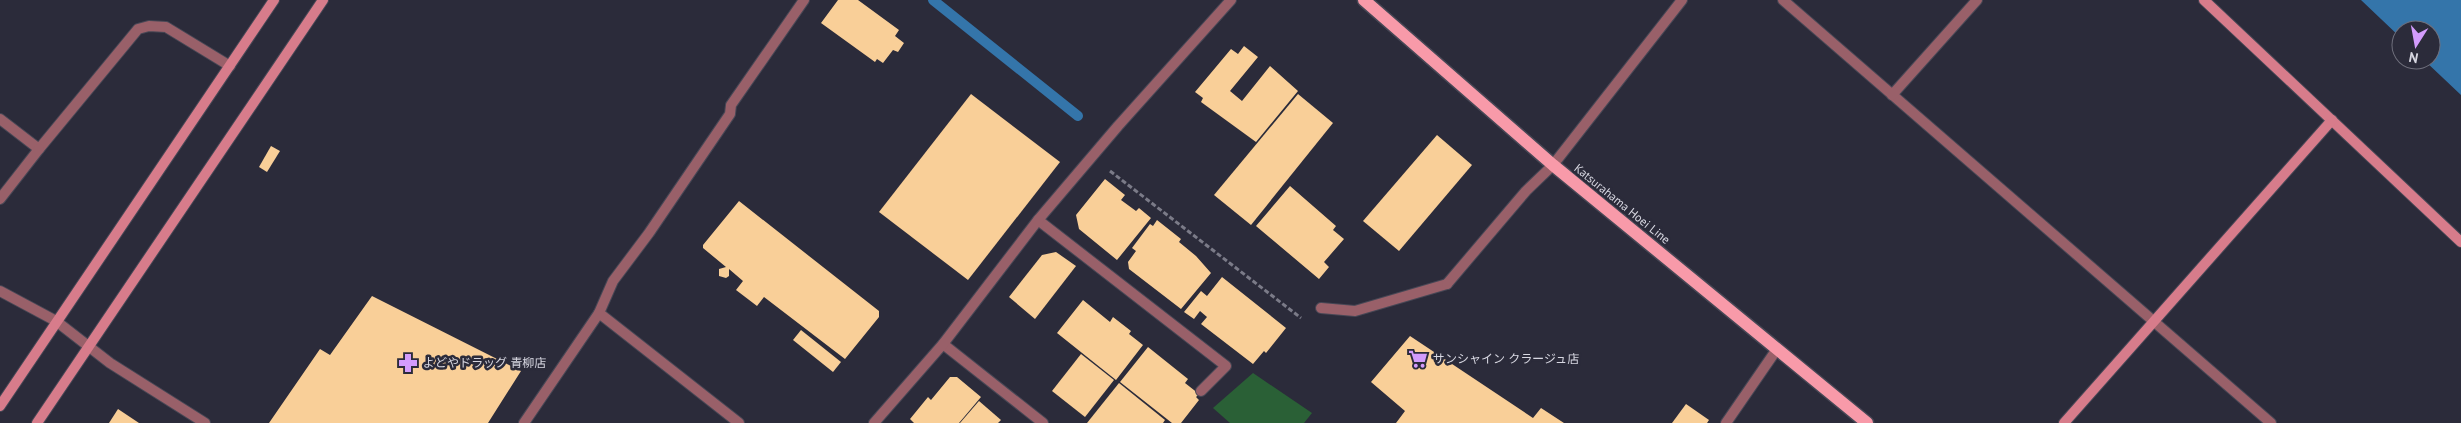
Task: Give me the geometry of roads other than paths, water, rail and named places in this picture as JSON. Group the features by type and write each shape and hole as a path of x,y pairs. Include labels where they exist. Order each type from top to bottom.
{"main road":[{"name":"Katsurahama Hoei Line","path":"1364,0 1553,165 1867,423"}],"street":[{"path":"0,406 274,0"},
{"path":"37,423 323,0"},
{"path":"524,423 599,313 613,281 649,233 730,114 731,105 804,0"},
{"path":"874,423 943,344 1038,220 1231,0"},
{"path":"1321,308 1355,311 1448,284 1526,191 1553,165 1682,0"},
{"path":"1783,0 2271,423"},
{"path":"1892,95 1977,0"},
{"path":"2204,0 2461,242"},
{"path":"0,199 138,29 149,26 166,27 230,66"},
{"path":"0,119 39,149"},
{"path":"2064,423 2332,120"},
{"path":"1038,220 1226,366 1202,391"},
{"path":"0,290 56,321 110,363 205,423"},
{"path":"599,313 740,423"},
{"path":"943,344 1043,423"},
{"path":"1726,423 1777,349"}],"water":[{"path":"2361,0 2461,0 2461,95 2435,70 2441,70 2441,20 2391,20 2391,28"}],"waterway":[{"path":"933,0 1078,116"}],"place":[{"name":"サンシャイン クラージュ店","path":"1418,359"},
{"name":"よどやドラッグ 青柳店","path":"408,363"}]}
